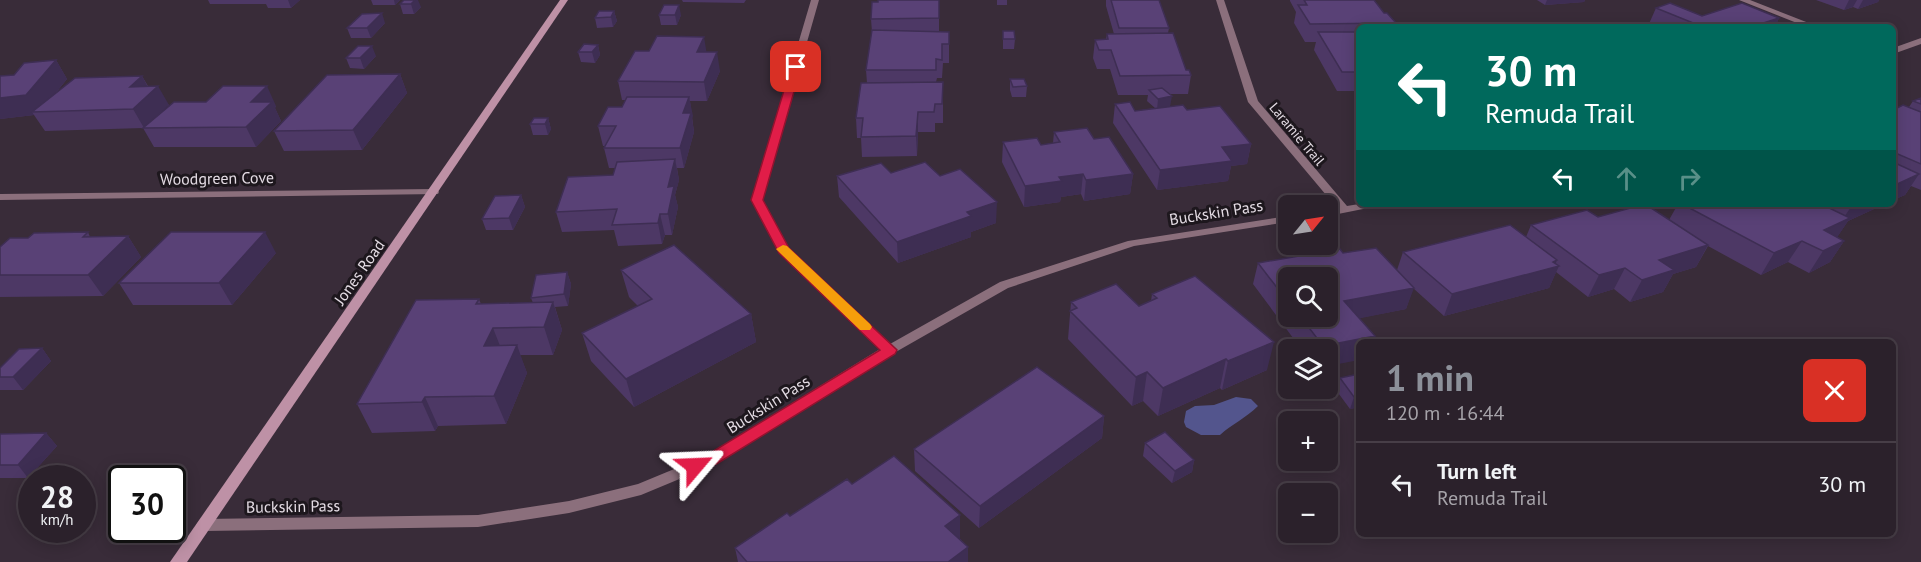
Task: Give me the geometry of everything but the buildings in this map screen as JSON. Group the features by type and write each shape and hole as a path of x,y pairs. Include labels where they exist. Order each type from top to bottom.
{"street":[{"name":"Jones Road","path":"178,562 564,0"},
{"path":"815,0 757,200 784,250 889,350"},
{"name":"Laramie Trail","path":"1220,0 1253,102 1344,210"},
{"path":"1743,0 1807,24"},
{"path":"1896,50 1921,41"},
{"name":"Woodgreen Cove","path":"0,197 434,192"},
{"path":"1338,211 1359,207"},
{"name":"Buckskin Pass","path":"204,525 478,521 569,507 631,491 713,459 889,350 1004,285 1132,243 1278,221"}],"water":[{"path":"1236,397 1251,399 1258,406 1220,435 1201,435 1186,427 1184,422 1186,411 1195,406 1214,405"}],"slow traffic":[{"path":"783,249 865,327"}],"route":[{"path":"695,466 713,459 889,350 784,250 757,200 796,67"}]}
